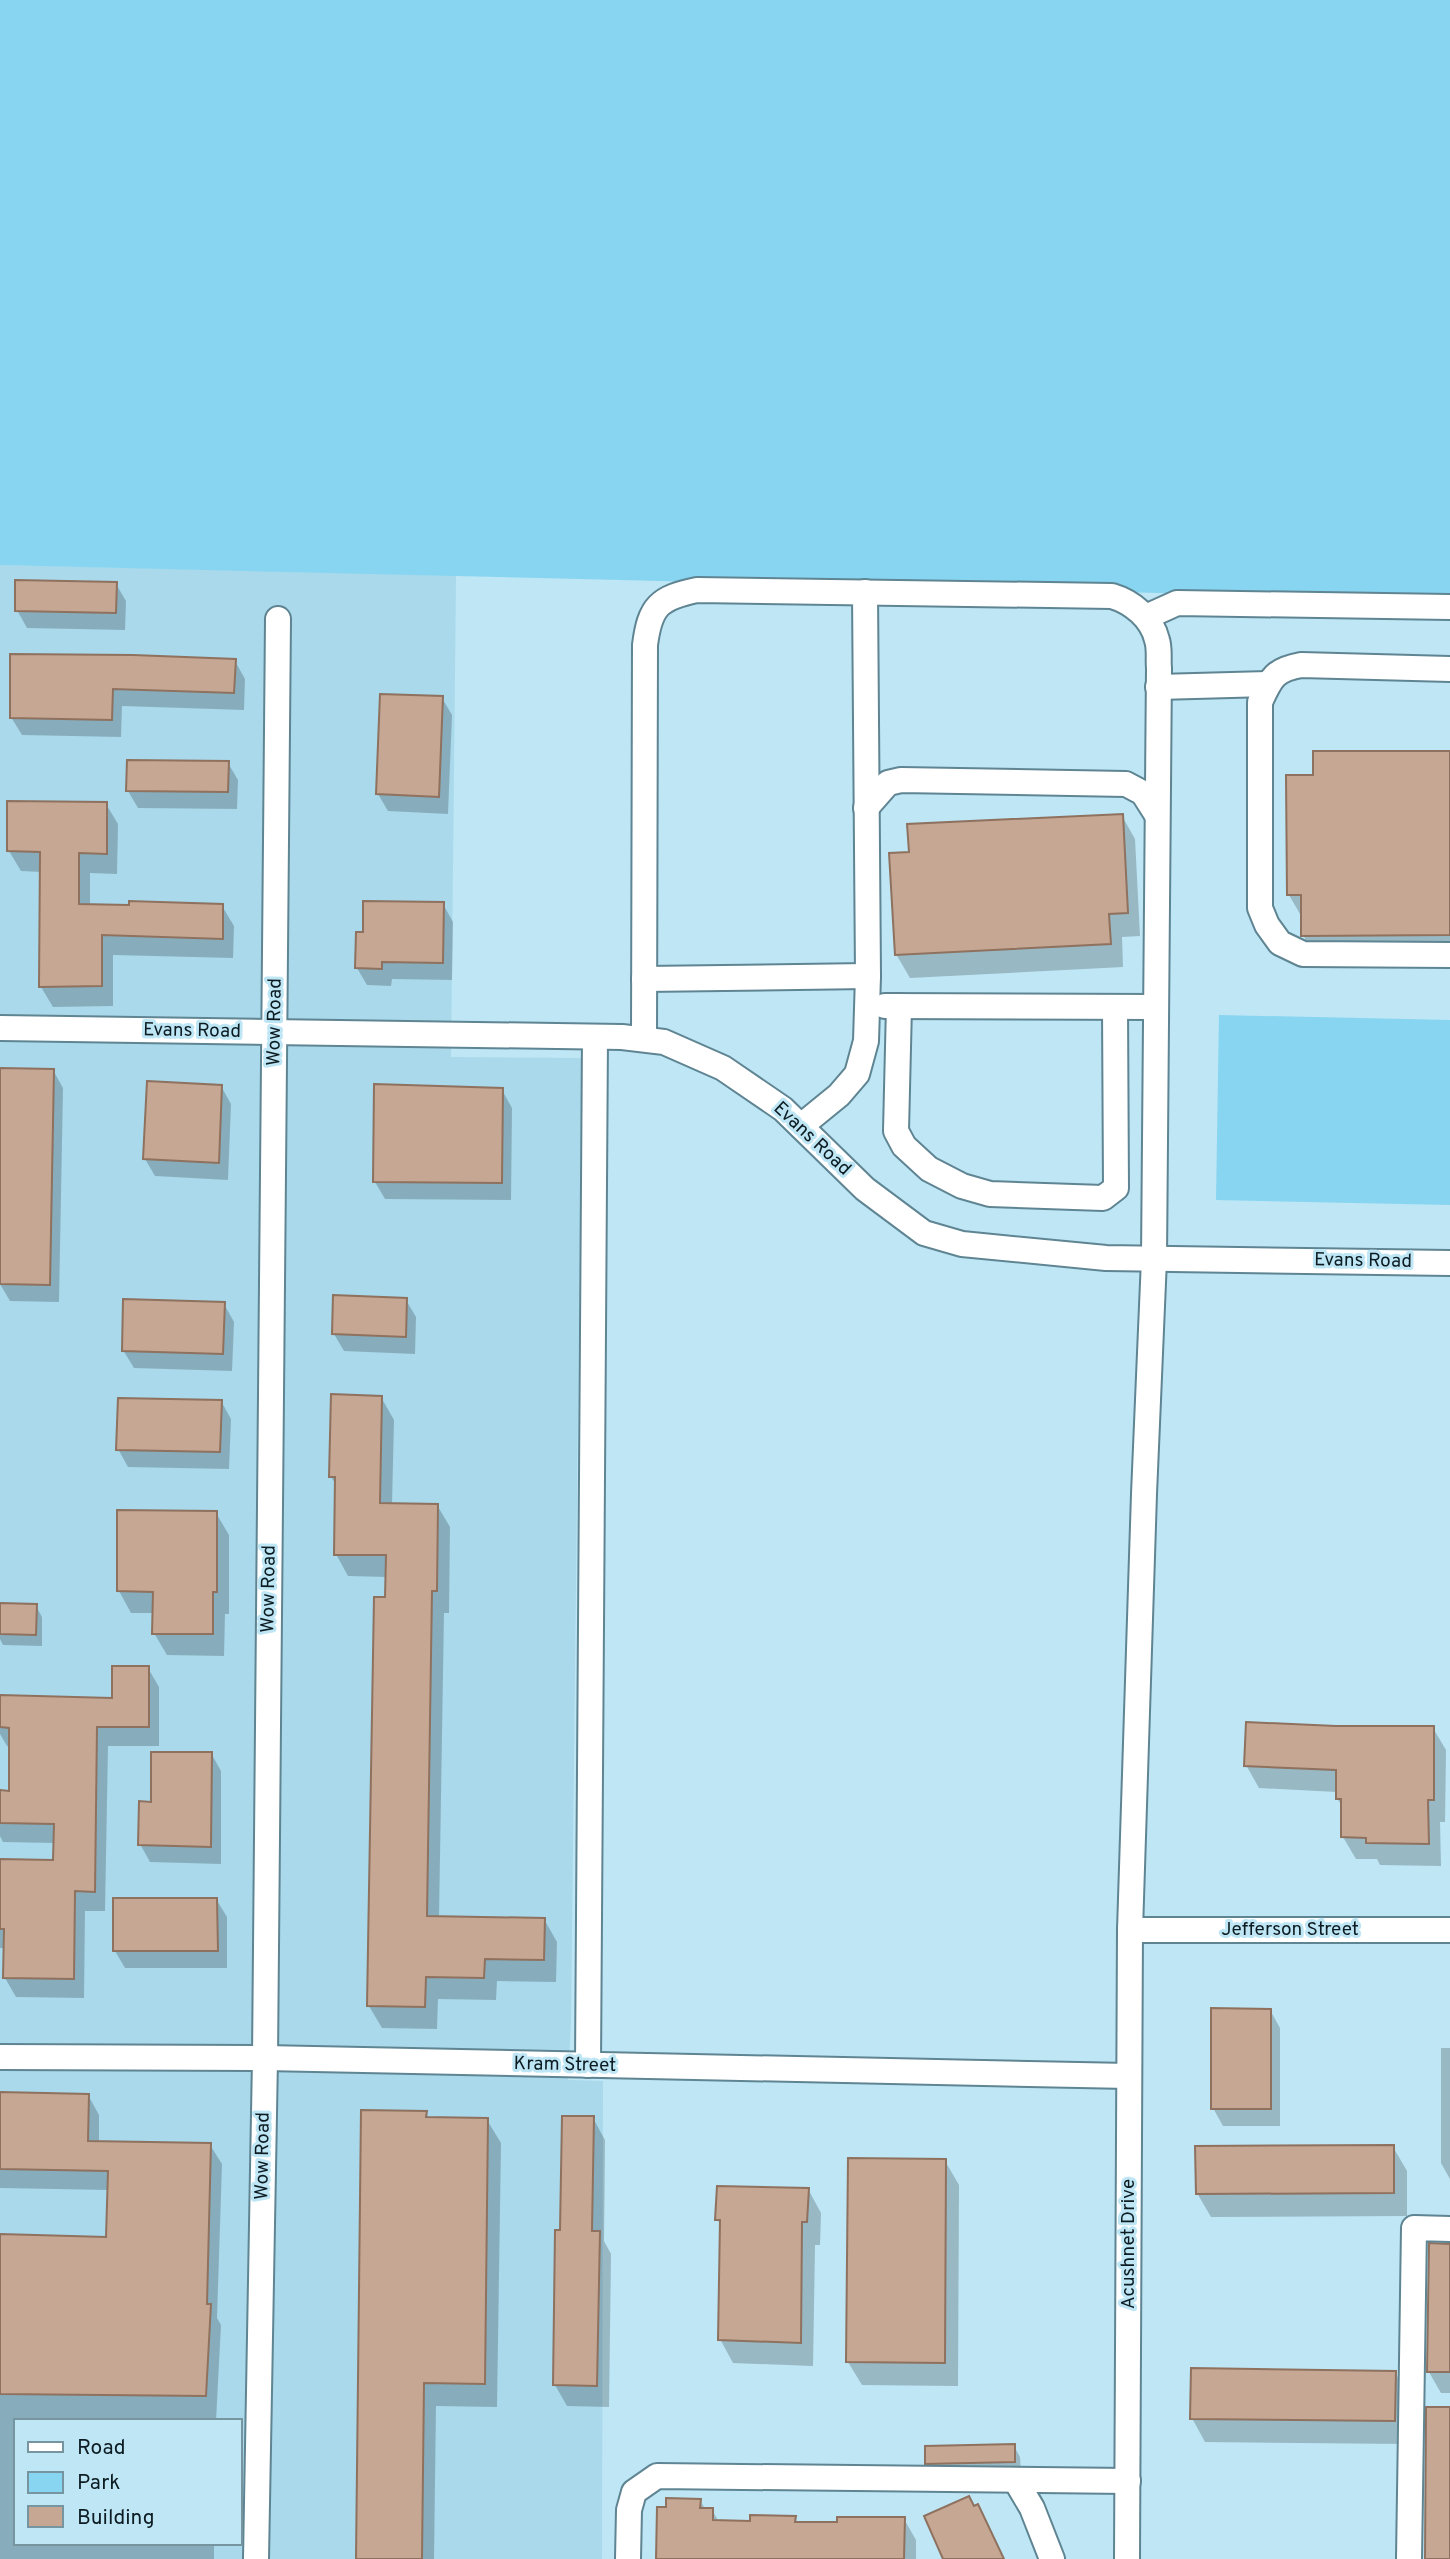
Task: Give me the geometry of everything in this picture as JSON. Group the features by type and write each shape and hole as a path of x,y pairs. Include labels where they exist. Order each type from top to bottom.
{"street":[{"path":"644,1039 645,645 648,619 659,603 679,594 698,590 1112,596 1127,600 1146,617 1177,603 1450,607"},
{"path":"801,1126 839,1096 857,1074 866,1041 868,976 864,592"},
{"name":"Acushnet Drive","path":"1127,2559 1130,1930 1143,1494 1154,1259 1158,687 1157,640 1146,617"},
{"name":"Wow Road","path":"256,2559 265,2059 278,619"},
{"path":"1450,669 1301,665 1282,669 1268,684 1260,702 1260,908 1267,925 1280,943 1303,954 1450,956"},
{"path":"1158,687 1268,684"},
{"path":"866,808 888,783 901,780 1126,784 1143,793 1157,815"},
{"path":"644,979 868,976"},
{"path":"867,1006 1155,1007"},
{"path":"899,1006 896,1131 904,1146 929,1169 962,1186 990,1194 1103,1198 1116,1188 1115,1006"},
{"name":"Evans Road","path":"0,1028 595,1037 664,1042 723,1068 783,1109 865,1189 924,1233 962,1244 1106,1258 1450,1263"},
{"path":"588,2065 595,1037"},
{"name":"Jefferson Street","path":"1130,1930 1450,1930"},
{"name":"Kram Street","path":"0,2057 265,2059 1129,2076"},
{"path":"1409,2559 1414,2228 1450,2228"},
{"path":"628,2559 629,2510 634,2492 657,2476 1128,2481"},
{"path":"1016,2481 1032,2508 1052,2559"}],"shaded area":[{"path":"0,565 456,575 451,1057 582,1058 571,2022 568,2080 603,2081 602,2559 0,2559"}],"green space":[{"path":"0,0 1450,0 1450,600 0,565"},
{"path":"1219,1015 1450,1020 1450,1205 1216,1200"}],"building":[{"path":"15,580 117,582 116,613 15,611"},
{"path":"10,654 236,659 234,693 113,689 112,720 10,718"},
{"path":"380,694 443,696 439,797 376,794"},
{"path":"1313,751 1450,751 1450,935 1301,936 1301,895 1287,895 1286,775 1313,775"},
{"path":"127,760 229,761 228,792 126,791"},
{"path":"7,801 107,802 107,854 79,853 79,904 129,905 129,901 223,904 223,939 102,935 102,986 39,987 40,852 7,851"},
{"path":"1123,814 1128,913 1109,914 1111,944 895,955 889,853 909,852 907,824"},
{"path":"363,901 444,902 443,963 382,962 382,969 355,968 356,932 363,932"},
{"path":"0,1068 54,1069 50,1285 0,1284"},
{"path":"147,1081 222,1085 219,1163 143,1159"},
{"path":"374,1084 503,1088 502,1183 373,1182"},
{"path":"333,1295 407,1298 406,1337 332,1334"},
{"path":"123,1299 225,1302 223,1354 122,1351"},
{"path":"331,1394 382,1396 380,1503 438,1504 437,1591 432,1591 427,1916 545,1918 544,1960 485,1959 484,1978 426,1977 425,2007 367,2006 374,1597 385,1597 386,1555 334,1555 335,1477 329,1477"},
{"path":"118,1398 222,1400 220,1452 116,1450"},
{"path":"117,1510 217,1511 217,1592 213,1592 213,1634 152,1634 153,1592 117,1591"},
{"path":"0,1603 37,1604 36,1635 0,1634"},
{"path":"112,1666 149,1666 149,1727 97,1727 95,1892 75,1891 74,1979 3,1978 4,1929 0,1929 0,1859 53,1860 54,1824 0,1823 0,1790 9,1791 9,1728 0,1727 0,1695 112,1698"},
{"path":"1246,1722 1434,1726 1434,1800 1428,1800 1429,1844 1366,1843 1366,1838 1341,1837 1341,1799 1336,1799 1336,1770 1244,1766"},
{"path":"151,1752 212,1752 211,1847 138,1845 139,1801 151,1802"},
{"path":"113,1898 217,1898 218,1951 113,1951"},
{"path":"1211,2008 1271,2009 1271,2109 1211,2109"},
{"path":"0,2092 89,2094 88,2141 211,2143 207,2304 211,2304 206,2396 0,2394 0,2234 106,2237 108,2171 0,2169"},
{"path":"361,2110 427,2111 426,2117 488,2118 485,2384 424,2383 422,2559 356,2559"},
{"path":"562,2116 594,2116 592,2231 600,2231 597,2386 553,2385 555,2230 560,2230"},
{"path":"1394,2145 1394,2193 1196,2194 1195,2146"},
{"path":"848,2158 946,2159 945,2363 846,2362"},
{"path":"717,2186 809,2188 807,2222 802,2222 801,2343 718,2340 720,2220 715,2220"},
{"path":"1429,2243 1450,2244 1450,2372 1427,2372"},
{"path":"1191,2368 1396,2371 1395,2421 1190,2419"},
{"path":"1426,2407 1450,2407 1450,2559 1425,2559"},
{"path":"1015,2444 1015,2462 925,2464 925,2446"},
{"path":"969,2496 974,2506 978,2504 1004,2559 943,2559 924,2516"},
{"path":"666,2498 701,2499 700,2508 713,2508 713,2520 750,2521 750,2515 796,2516 795,2522 837,2522 837,2517 905,2517 904,2559 656,2559 657,2507 666,2507"}]}
